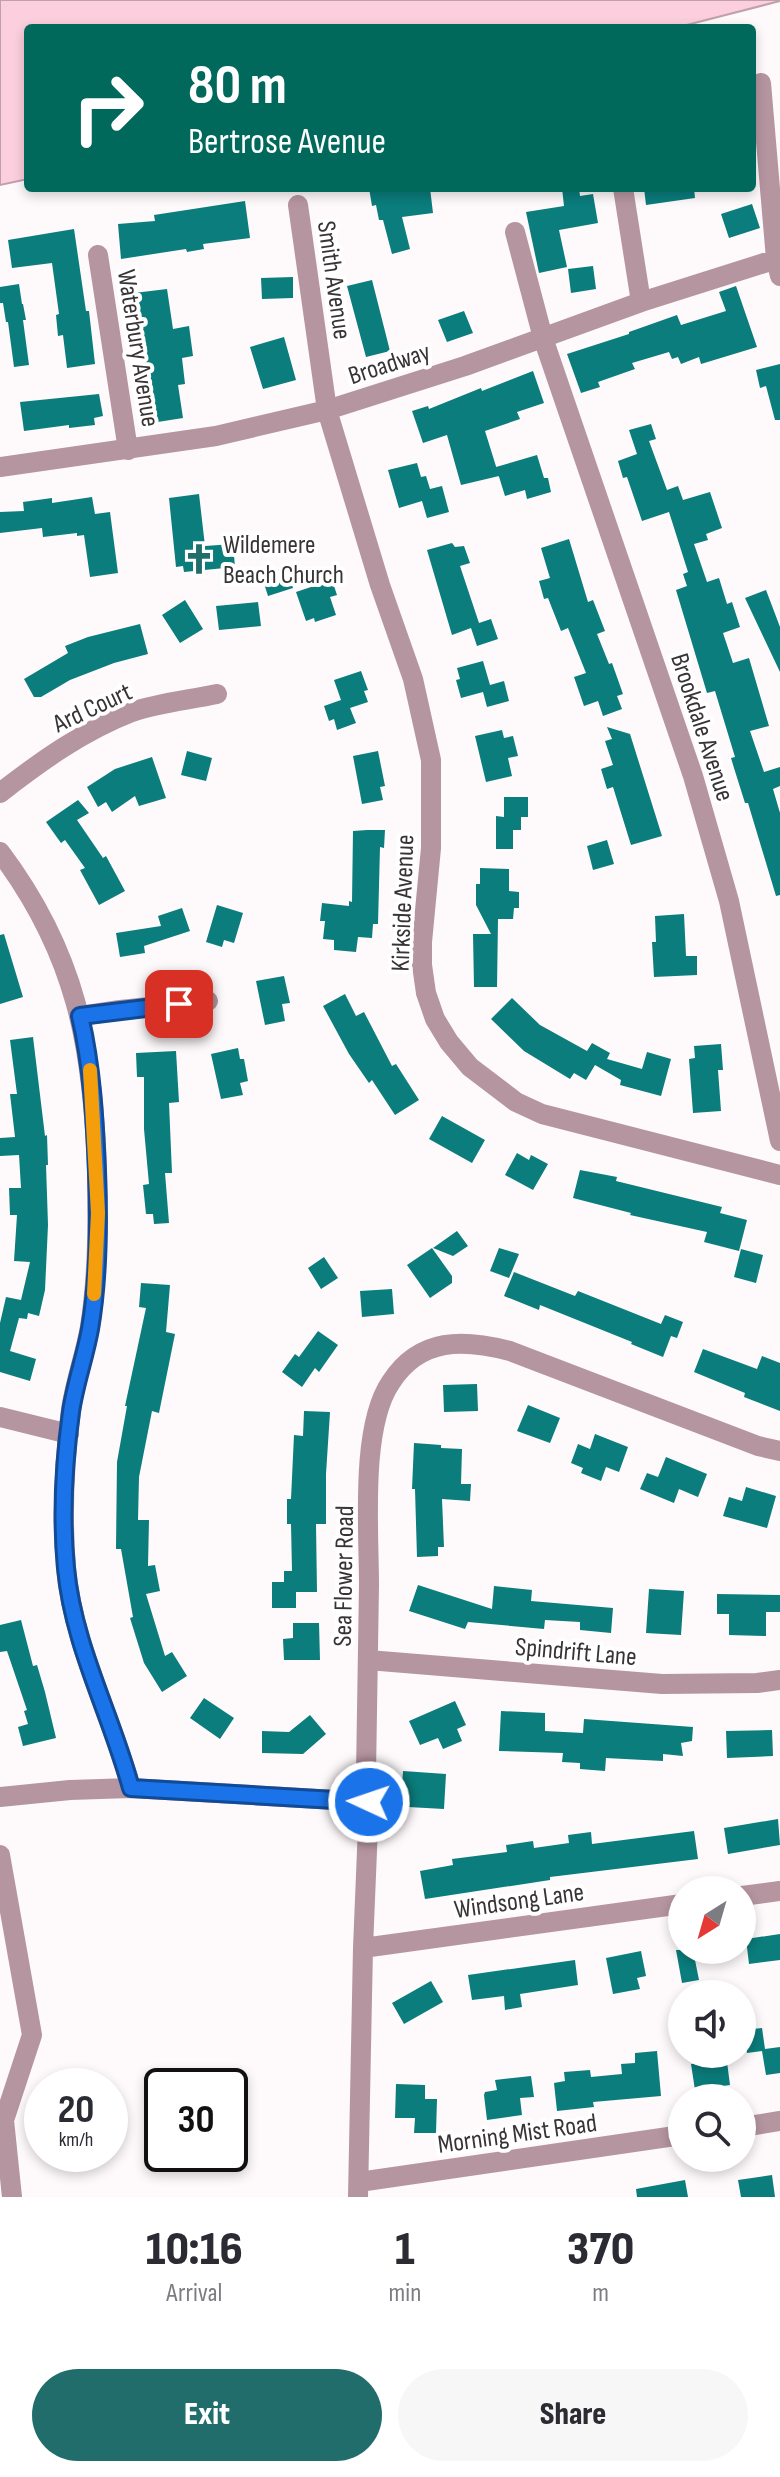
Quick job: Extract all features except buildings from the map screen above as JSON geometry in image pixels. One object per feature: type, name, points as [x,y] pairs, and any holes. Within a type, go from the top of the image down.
[{"type":"street","points":[[761,83],[779,264]]},
{"type":"street","points":[[624,192],[641,302]]},
{"type":"street","name":"Smith Avenue","points":[[298,205],[327,410]]},
{"type":"street","name":"Brookdale Avenue","points":[[515,232],[543,338],[693,776],[729,901],[780,1141]]},
{"type":"street","name":"Waterbury Avenue","points":[[98,255],[128,450]]},
{"type":"street","name":"Broadway","points":[[0,467],[216,436],[327,410],[465,366],[641,302],[779,264]]},
{"type":"street","name":"Kirkside Avenue","points":[[327,410],[380,585],[413,679],[431,760],[431,848],[422,965],[426,993],[435,1019],[470,1067],[516,1102],[542,1114],[780,1175]]},
{"type":"street","name":"Ard Court","points":[[0,793],[48,756],[90,731],[134,711],[217,694]]},
{"type":"street","points":[[0,852],[25,886],[42,917],[68,976],[87,1049],[96,1152],[98,1244],[90,1329],[71,1409],[65,1468],[66,1569],[83,1651],[123,1756],[131,1788]]},
{"type":"street","points":[[80,1016],[208,1001]]},
{"type":"street","name":"Sea Flower Road","points":[[358,2189],[369,1802],[366,1774],[369,1483],[374,1421],[390,1382],[419,1354],[438,1346],[478,1343],[500,1348],[758,1446],[780,1451]]},
{"type":"street","points":[[0,1417],[69,1434]]},
{"type":"street","name":"Spindrift Lane","points":[[368,1660],[662,1684],[780,1680]]},
{"type":"street","points":[[0,1797],[131,1788],[369,1802]]},
{"type":"street","points":[[0,1855],[32,2035],[4,2120],[3,2135],[12,2197]]},
{"type":"street","points":[[756,1894],[780,1891]]},
{"type":"street","name":"Windsong Lane","points":[[363,1948],[668,1906]]},
{"type":"street","points":[[756,2125],[780,2121]]},
{"type":"street","name":"Morning Mist Road","points":[[358,2189],[668,2137]]},
{"type":"shaded area","points":[[0,0],[780,0],[691,24],[24,24],[24,180],[0,185]]},
{"type":"slow traffic","points":[[90,1070],[98,1213],[94,1294]]},
{"type":"place","name":"Wildemere Beach Church","points":[[199,559]]},
{"type":"route","points":[[179,1004],[80,1016],[91,1083],[98,1244],[90,1329],[71,1409],[65,1468],[66,1569],[73,1612],[83,1651],[123,1756],[131,1788],[369,1802]]}]
